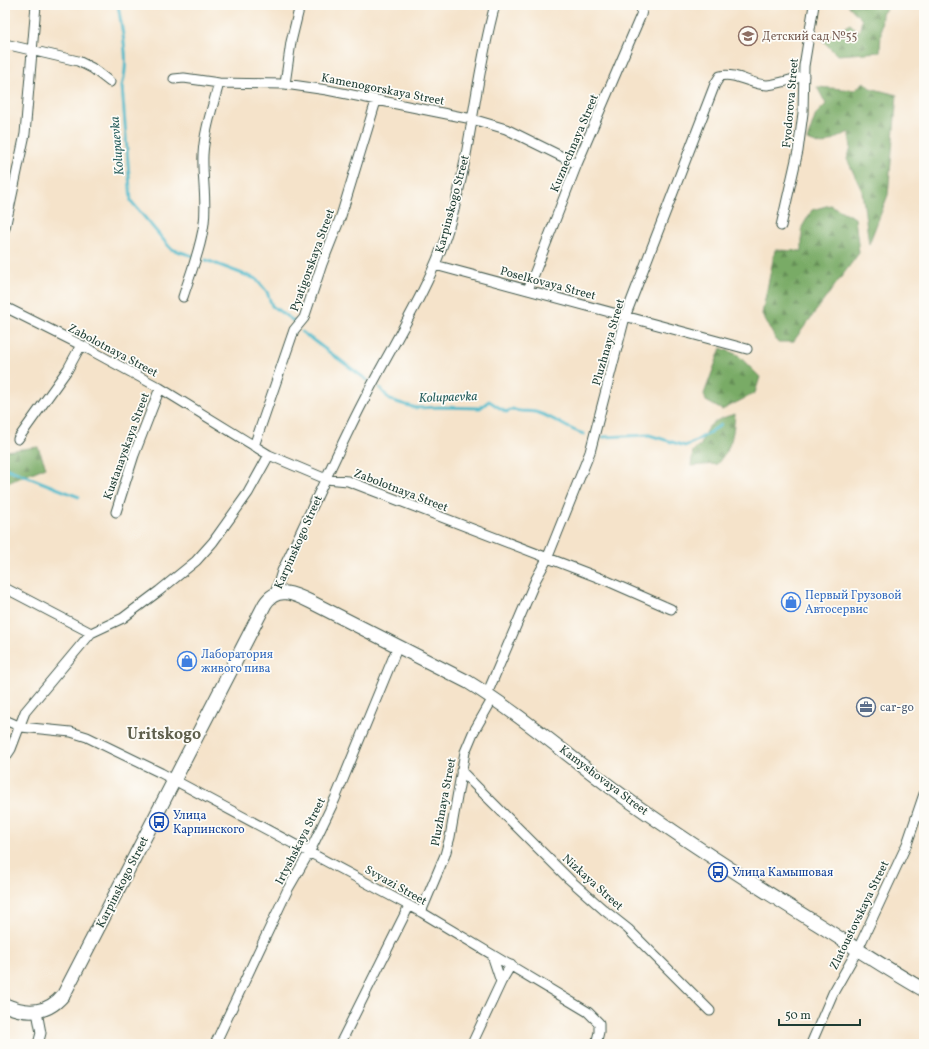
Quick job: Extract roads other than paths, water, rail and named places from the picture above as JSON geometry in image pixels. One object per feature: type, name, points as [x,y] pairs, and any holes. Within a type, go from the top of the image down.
[{"type":"main road","name":"Kamyshovaya Street","points":[[275,594],[285,592],[295,594],[398,646],[490,696],[529,723],[632,802],[675,832],[858,950],[924,990]]},
{"type":"main road","name":"Karpinskogo Street","points":[[37,1012],[46,1009],[59,1000],[68,987],[174,779],[266,604],[275,594]]},
{"type":"main road","points":[[5,1005],[25,1012],[37,1012]]},
{"type":"street","points":[[5,228],[25,134],[36,5]]},
{"type":"street","points":[[285,84],[291,42],[300,5]]},
{"type":"street","name":"Karpinskogo Street","points":[[275,594],[282,571],[364,400],[423,293],[435,265],[446,234],[461,176],[496,5]]},
{"type":"street","name":"Kuznechnaya Street","points":[[528,290],[577,164],[641,15],[643,5]]},
{"type":"street","name":"Fyodorova Street","points":[[781,226],[798,151],[803,112],[804,76],[814,5]]},
{"type":"street","points":[[5,44],[78,61],[92,68],[110,82]]},
{"type":"street","name":"Pluzhnaya Street","points":[[421,912],[445,855],[450,837],[465,752],[490,696],[536,578],[547,559],[590,452],[625,317],[715,84],[720,76],[727,74],[766,85],[782,83],[804,76]]},
{"type":"street","name":"Kamenogorskaya Street","points":[[174,79],[184,78],[219,83],[285,84],[327,90],[472,119],[506,129],[577,164]]},
{"type":"street","points":[[183,297],[198,254],[204,223],[206,200],[203,155],[206,134],[219,83]]},
{"type":"street","name":"Pyatigorskaya Street","points":[[254,446],[294,330],[304,318],[322,264],[341,216],[376,101]]},
{"type":"street","name":"Poselkovaya Street","points":[[435,265],[747,349]]},
{"type":"street","name":"Zabolotnaya Street","points":[[5,307],[82,345],[160,388],[268,454],[326,479],[348,481],[547,559],[605,580],[672,609]]},
{"type":"street","points":[[18,439],[68,369],[82,345]]},
{"type":"street","name":"Kustanayskaya Street","points":[[116,512],[134,455],[160,388]]},
{"type":"street","points":[[5,758],[12,749],[25,712],[91,633],[123,618],[160,591],[196,561],[213,542],[248,493],[268,454]]},
{"type":"street","points":[[5,588],[91,633]]},
{"type":"street","name":"Irtyshskaya Street","points":[[215,1044],[288,889],[310,851],[335,799],[398,646]]},
{"type":"street","name":"Svyazi Street","points":[[5,720],[21,727],[71,732],[87,737],[174,779],[310,851],[421,912],[588,1012],[598,1023],[599,1032],[596,1044]]},
{"type":"street","name":"Nizkaya Street","points":[[461,771],[569,879],[628,929],[710,1011]]},
{"type":"street","name":"Zlatoustovskaya Street","points":[[810,1044],[833,993],[858,950],[906,844],[924,794]]},
{"type":"street","points":[[340,1044],[409,906]]},
{"type":"street","points":[[492,955],[501,982]]},
{"type":"street","points":[[472,1044],[501,982],[511,965]]},
{"type":"street","points":[[37,1012],[40,1033],[38,1044]]},
{"type":"waterway","name":"Kolupaevka","points":[[118,5],[125,56],[122,86],[131,201],[171,249],[193,256]]},
{"type":"waterway","name":"Kolupaevka","points":[[206,260],[256,279],[267,292],[272,306],[295,322]]},
{"type":"waterway","name":"Kolupaevka","points":[[302,332],[367,380]]},
{"type":"waterway","name":"Kolupaevka","points":[[380,388],[390,400],[416,408],[480,408],[489,401],[506,412],[513,409],[519,411],[532,411],[542,414],[577,432],[584,434]]},
{"type":"waterway","name":"Kolupaevka","points":[[603,437],[649,435],[685,446],[696,441],[721,425]]},
{"type":"waterway","points":[[5,468],[79,497]]},
{"type":"place","name":"Детский сад №55","points":[[748,36]]},
{"type":"place","name":"Первый Грузовой Автосервис","points":[[791,602]]},
{"type":"place","name":"Лаборатория живого пива","points":[[187,661]]},
{"type":"place","name":"car-go","points":[[866,707]]},
{"type":"place","name":"Улица Карпинского","points":[[159,822]]},
{"type":"place","name":"Улица Камышовая","points":[[718,872]]},
{"type":"district","name":"Uritskogo","points":[[164,733]]}]
